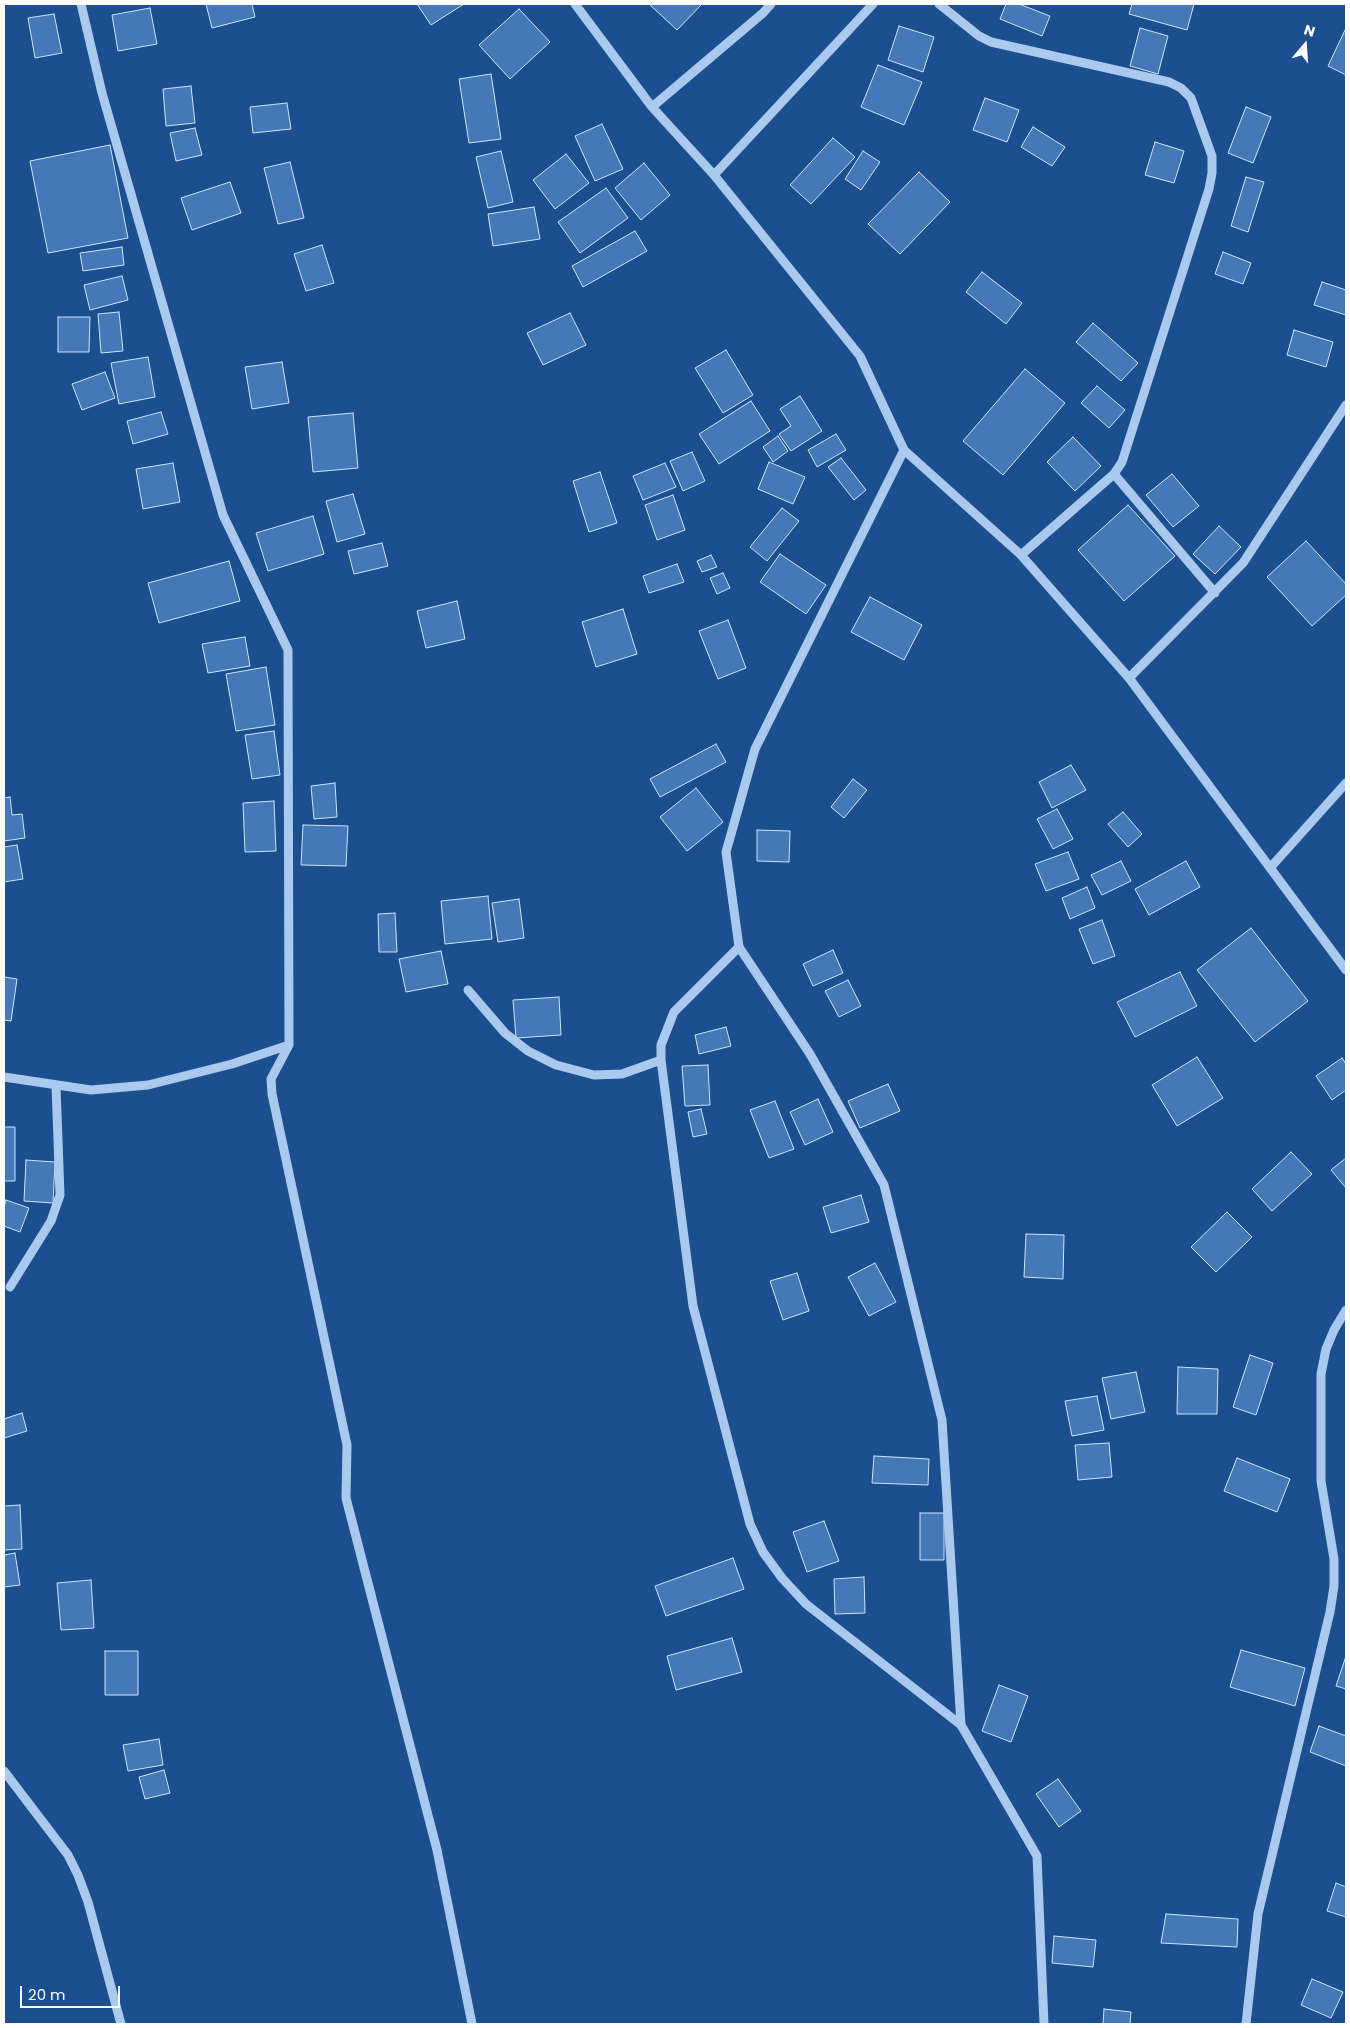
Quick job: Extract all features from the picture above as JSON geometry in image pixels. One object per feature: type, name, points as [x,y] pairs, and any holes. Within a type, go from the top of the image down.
[{"type":"street","points":[[80,4],[102,93],[223,515],[288,650],[289,1045],[271,1079],[272,1094],[347,1445],[346,1498],[437,1850],[472,2024]]},
{"type":"street","points":[[575,4],[652,108],[714,175],[860,356],[904,450],[1021,556],[1129,678],[1346,970]]},
{"type":"street","points":[[652,108],[763,13],[771,4]]},
{"type":"street","points":[[714,175],[873,4]]},
{"type":"street","points":[[939,4],[979,36],[990,42],[1169,82],[1181,88],[1191,98],[1212,156],[1209,189],[1128,449],[1122,462],[1114,474],[1021,556]]},
{"type":"street","points":[[1129,678],[1243,564],[1346,405]]},
{"type":"street","points":[[904,450],[755,749],[726,852],[739,947],[810,1054],[884,1185],[942,1420],[961,1725]]},
{"type":"street","points":[[1114,474],[1215,593]]},
{"type":"street","points":[[1270,868],[1346,784]]},
{"type":"street","points":[[739,947],[674,1012],[661,1045],[661,1060],[693,1306],[750,1524],[763,1552],[782,1578],[806,1604],[961,1725],[1037,1856],[1044,2024]]},
{"type":"street","points":[[468,990],[505,1033],[528,1051],[556,1065],[594,1075],[603,1075],[622,1074],[661,1060]]},
{"type":"street","points":[[4,1077],[91,1090],[148,1085],[232,1064],[289,1045]]},
{"type":"street","points":[[10,1287],[51,1221],[60,1195],[56,1086]]},
{"type":"street","points":[[1246,2024],[1258,1914],[1330,1612],[1334,1586],[1334,1559],[1322,1481],[1321,1374],[1326,1349],[1334,1330],[1346,1310]]},
{"type":"street","points":[[4,1771],[68,1855],[78,1875],[88,1902],[121,2024]]},
{"type":"building","points":[[206,4],[252,4],[255,17],[212,28]]},
{"type":"building","points":[[417,4],[464,4],[431,25]]},
{"type":"building","points":[[649,4],[702,4],[677,30]]},
{"type":"building","points":[[1006,4],[1019,4],[1050,16],[1042,36],[1000,19]]},
{"type":"building","points":[[1132,4],[1194,4],[1187,30],[1129,14]]},
{"type":"building","points":[[150,8],[157,44],[118,51],[112,15]]},
{"type":"building","points":[[519,9],[550,42],[510,79],[479,45]]},
{"type":"building","points":[[54,14],[62,53],[35,58],[28,18]]},
{"type":"building","points":[[899,26],[934,37],[923,72],[888,60]]},
{"type":"building","points":[[1140,28],[1168,36],[1158,74],[1130,66]]},
{"type":"building","points":[[1346,28],[1346,75],[1328,66]]},
{"type":"building","points":[[878,65],[922,82],[904,125],[861,107]]},
{"type":"building","points":[[491,74],[501,139],[469,143],[459,79]]},
{"type":"building","points":[[191,86],[195,123],[166,126],[163,89]]},
{"type":"building","points":[[985,98],[1019,110],[1007,142],[973,130]]},
{"type":"building","points":[[287,103],[291,129],[253,133],[250,107]]},
{"type":"building","points":[[1246,107],[1271,117],[1253,163],[1228,153]]},
{"type":"building","points":[[602,124],[623,169],[595,181],[575,136]]},
{"type":"building","points":[[1033,127],[1065,147],[1052,166],[1021,147]]},
{"type":"building","points":[[195,128],[202,155],[176,161],[170,133]]},
{"type":"building","points":[[833,138],[855,157],[811,204],[790,185]]},
{"type":"building","points":[[1155,142],[1184,151],[1174,183],[1145,175]]},
{"type":"building","points":[[110,145],[128,238],[48,253],[30,161]]},
{"type":"building","points":[[501,151],[513,202],[488,208],[476,157]]},
{"type":"building","points":[[863,151],[880,162],[861,190],[845,179]]},
{"type":"building","points":[[566,154],[589,183],[555,209],[533,180]]},
{"type":"building","points":[[290,162],[304,218],[278,224],[264,168]]},
{"type":"building","points":[[644,163],[670,195],[641,220],[615,188]]},
{"type":"building","points":[[919,172],[950,202],[900,254],[868,224]]},
{"type":"building","points":[[1246,177],[1264,182],[1248,232],[1231,226]]},
{"type":"building","points":[[230,182],[241,213],[192,230],[181,198]]},
{"type":"building","points":[[606,188],[628,218],[580,253],[558,222]]},
{"type":"building","points":[[534,207],[540,239],[493,246],[488,214]]},
{"type":"building","points":[[635,231],[647,251],[583,287],[572,266]]},
{"type":"building","points":[[322,245],[334,283],[306,291],[294,254]]},
{"type":"building","points":[[122,247],[124,265],[83,271],[80,253]]},
{"type":"building","points":[[1223,252],[1251,263],[1243,284],[1215,274]]},
{"type":"building","points":[[982,272],[1022,303],[1006,324],[966,292]]},
{"type":"building","points":[[122,276],[128,300],[90,310],[84,285]]},
{"type":"building","points":[[1322,282],[1346,290],[1346,315],[1314,305]]},
{"type":"building","points":[[119,312],[123,351],[101,353],[98,314]]},
{"type":"building","points":[[570,313],[586,345],[543,365],[527,333]]},
{"type":"building","points":[[58,317],[90,317],[89,352],[58,352]]},
{"type":"building","points":[[1093,323],[1138,363],[1121,381],[1076,342]]},
{"type":"building","points":[[1294,330],[1333,342],[1326,367],[1287,355]]},
{"type":"building","points":[[726,350],[753,395],[723,413],[695,368]]},
{"type":"building","points":[[148,357],[155,397],[119,404],[111,363]]},
{"type":"building","points":[[282,362],[289,403],[252,409],[245,367]]},
{"type":"building","points":[[1025,369],[1065,403],[1003,475],[963,441]]},
{"type":"building","points":[[105,372],[115,398],[82,410],[72,384]]},
{"type":"building","points":[[1097,386],[1125,410],[1109,428],[1081,403]]},
{"type":"building","points":[[800,396],[822,431],[791,451],[779,434],[791,426],[780,409]]},
{"type":"building","points":[[751,401],[770,431],[719,464],[699,434]]},
{"type":"building","points":[[161,412],[168,434],[133,444],[127,421]]},
{"type":"building","points":[[353,413],[358,468],[313,472],[308,417]]},
{"type":"building","points":[[836,434],[846,450],[817,467],[808,450]]},
{"type":"building","points":[[778,436],[788,451],[773,462],[763,447]]},
{"type":"building","points":[[1073,437],[1101,466],[1075,491],[1047,462]]},
{"type":"building","points":[[692,452],[705,481],[683,491],[670,461]]},
{"type":"building","points":[[841,458],[866,490],[854,500],[828,467]]},
{"type":"building","points":[[769,462],[805,477],[793,504],[758,489]]},
{"type":"building","points":[[173,463],[180,502],[143,509],[136,469]]},
{"type":"building","points":[[665,463],[676,487],[643,500],[633,476]]},
{"type":"building","points":[[600,472],[617,523],[589,532],[573,481]]},
{"type":"building","points":[[1172,474],[1199,506],[1173,527],[1146,495]]},
{"type":"building","points":[[353,494],[365,534],[337,542],[326,501]]},
{"type":"building","points":[[673,495],[685,530],[657,540],[645,505]]},
{"type":"building","points":[[1128,505],[1175,556],[1124,601],[1078,550]]},
{"type":"building","points":[[782,508],[799,521],[767,561],[750,547]]},
{"type":"building","points":[[313,516],[324,554],[268,571],[256,533]]},
{"type":"building","points":[[1219,526],[1241,547],[1215,574],[1193,554]]},
{"type":"building","points":[[1306,541],[1346,584],[1346,595],[1312,626],[1267,577]]},
{"type":"building","points":[[382,543],[388,566],[354,574],[348,551]]},
{"type":"building","points":[[780,554],[826,585],[806,614],[760,582]]},
{"type":"building","points":[[711,555],[717,567],[702,572],[697,561]]},
{"type":"building","points":[[229,561],[240,601],[159,623],[148,583]]},
{"type":"building","points":[[677,564],[684,582],[649,593],[643,576]]},
{"type":"building","points":[[723,573],[730,588],[717,594],[710,578]]},
{"type":"building","points":[[870,597],[922,625],[904,660],[851,632]]},
{"type":"building","points":[[457,601],[465,639],[426,648],[417,611]]},
{"type":"building","points":[[623,609],[637,654],[596,667],[582,622]]},
{"type":"building","points":[[728,620],[746,668],[718,679],[699,631]]},
{"type":"building","points":[[245,637],[250,666],[208,673],[202,644]]},
{"type":"building","points":[[266,667],[275,725],[236,731],[226,674]]},
{"type":"building","points":[[274,731],[280,775],[252,779],[245,735]]},
{"type":"building","points":[[716,744],[726,762],[660,797],[650,779]]},
{"type":"building","points":[[1071,765],[1086,790],[1052,808],[1039,782]]},
{"type":"building","points":[[853,779],[867,790],[844,818],[831,807]]},
{"type":"building","points":[[335,783],[337,817],[314,819],[311,786]]},
{"type":"building","points":[[696,788],[723,822],[687,851],[660,817]]},
{"type":"building","points":[[10,797],[12,815],[22,814],[25,838],[4,841],[4,798]]},
{"type":"building","points":[[274,801],[276,851],[245,852],[243,803]]},
{"type":"building","points":[[1057,809],[1073,839],[1053,849],[1037,819]]},
{"type":"building","points":[[1123,812],[1142,834],[1128,847],[1108,824]]},
{"type":"building","points":[[303,825],[348,826],[346,866],[301,865]]},
{"type":"building","points":[[757,830],[790,831],[789,862],[757,861]]},
{"type":"building","points":[[17,845],[23,879],[4,882],[4,847]]},
{"type":"building","points":[[1068,852],[1079,879],[1046,891],[1035,864]]},
{"type":"building","points":[[1121,861],[1131,881],[1102,895],[1091,875]]},
{"type":"building","points":[[1186,861],[1200,887],[1149,915],[1135,889]]},
{"type":"building","points":[[1087,887],[1095,908],[1070,919],[1062,898]]},
{"type":"building","points":[[488,896],[492,939],[445,944],[441,901]]},
{"type":"building","points":[[519,899],[524,938],[498,942],[492,903]]},
{"type":"building","points":[[395,913],[397,952],[379,952],[378,914]]},
{"type":"building","points":[[1102,920],[1115,956],[1093,964],[1079,929]]},
{"type":"building","points":[[1251,928],[1308,1001],[1255,1042],[1197,970]]},
{"type":"building","points":[[833,950],[843,973],[813,986],[803,964]]},
{"type":"building","points":[[441,951],[448,984],[406,992],[399,959]]},
{"type":"building","points":[[1180,972],[1197,1006],[1135,1037],[1117,1002]]},
{"type":"building","points":[[4,977],[17,979],[11,1021],[4,1020]]},
{"type":"building","points":[[848,980],[861,1006],[839,1017],[825,991]]},
{"type":"building","points":[[559,997],[561,1035],[516,1038],[513,1000]]},
{"type":"building","points":[[726,1027],[731,1046],[699,1054],[695,1035]]},
{"type":"building","points":[[1197,1057],[1223,1098],[1177,1126],[1152,1085]]},
{"type":"building","points":[[1342,1058],[1346,1064],[1346,1090],[1332,1100],[1316,1076]]},
{"type":"building","points":[[708,1065],[710,1105],[685,1106],[682,1066]]},
{"type":"building","points":[[888,1084],[900,1111],[860,1128],[848,1101]]},
{"type":"building","points":[[818,1099],[833,1132],[805,1145],[790,1112]]},
{"type":"building","points":[[775,1101],[794,1149],[769,1158],[750,1110]]},
{"type":"building","points":[[701,1109],[707,1134],[693,1137],[688,1112]]},
{"type":"building","points":[[4,1127],[15,1127],[15,1181],[4,1181]]},
{"type":"building","points":[[1291,1152],[1312,1174],[1272,1211],[1252,1189]]},
{"type":"building","points":[[1346,1158],[1346,1188],[1331,1170]]},
{"type":"building","points":[[26,1160],[55,1162],[53,1203],[24,1201]]},
{"type":"building","points":[[861,1195],[869,1222],[831,1233],[823,1207]]},
{"type":"building","points":[[6,1200],[29,1208],[20,1232],[4,1226]]},
{"type":"building","points":[[1227,1212],[1252,1237],[1216,1272],[1191,1247]]},
{"type":"building","points":[[1026,1234],[1064,1235],[1063,1279],[1024,1277]]},
{"type":"building","points":[[875,1263],[896,1302],[869,1316],[848,1277]]},
{"type":"building","points":[[797,1273],[809,1311],[783,1320],[770,1281]]},
{"type":"building","points":[[1250,1355],[1273,1363],[1256,1415],[1233,1407]]},
{"type":"building","points":[[1178,1367],[1218,1369],[1217,1414],[1177,1414]]},
{"type":"building","points":[[1136,1372],[1145,1412],[1111,1419],[1102,1378]]},
{"type":"building","points":[[1097,1396],[1104,1430],[1072,1436],[1065,1401]]},
{"type":"building","points":[[22,1413],[27,1431],[4,1438],[4,1419]]},
{"type":"building","points":[[1109,1443],[1112,1477],[1078,1480],[1075,1445]]},
{"type":"building","points":[[874,1456],[929,1459],[928,1485],[872,1483]]},
{"type":"building","points":[[1237,1458],[1290,1479],[1277,1512],[1224,1491]]},
{"type":"building","points":[[20,1505],[22,1549],[4,1550],[4,1506]]},
{"type":"building","points":[[920,1513],[944,1513],[944,1560],[920,1560]]},
{"type":"building","points":[[824,1521],[839,1561],[807,1572],[793,1532]]},
{"type":"building","points":[[15,1553],[20,1585],[4,1587],[4,1555]]},
{"type":"building","points":[[733,1558],[744,1589],[666,1616],[655,1586]]},
{"type":"building","points":[[864,1577],[865,1613],[835,1614],[834,1579]]},
{"type":"building","points":[[91,1580],[94,1628],[61,1630],[57,1583]]},
{"type":"building","points":[[732,1638],[742,1672],[676,1690],[667,1656]]},
{"type":"building","points":[[1241,1650],[1305,1668],[1295,1706],[1230,1687]]},
{"type":"building","points":[[105,1651],[138,1651],[138,1695],[105,1695]]},
{"type":"building","points":[[1346,1656],[1346,1689],[1336,1686]]},
{"type":"building","points":[[999,1685],[1028,1696],[1011,1742],[982,1731]]},
{"type":"building","points":[[1319,1726],[1346,1736],[1346,1766],[1310,1752]]},
{"type":"building","points":[[159,1739],[163,1765],[128,1771],[123,1745]]},
{"type":"building","points":[[164,1770],[170,1793],[145,1799],[139,1777]]},
{"type":"building","points":[[1058,1779],[1081,1811],[1059,1827],[1036,1794]]},
{"type":"building","points":[[1336,1883],[1346,1887],[1346,1917],[1327,1911]]},
{"type":"building","points":[[1166,1914],[1238,1919],[1237,1947],[1161,1943]]},
{"type":"building","points":[[1054,1936],[1096,1940],[1093,1967],[1052,1963]]},
{"type":"building","points":[[1312,1979],[1343,1992],[1331,2018],[1301,2005]]},
{"type":"building","points":[[1104,2009],[1131,2012],[1130,2024],[1103,2024]]}]
